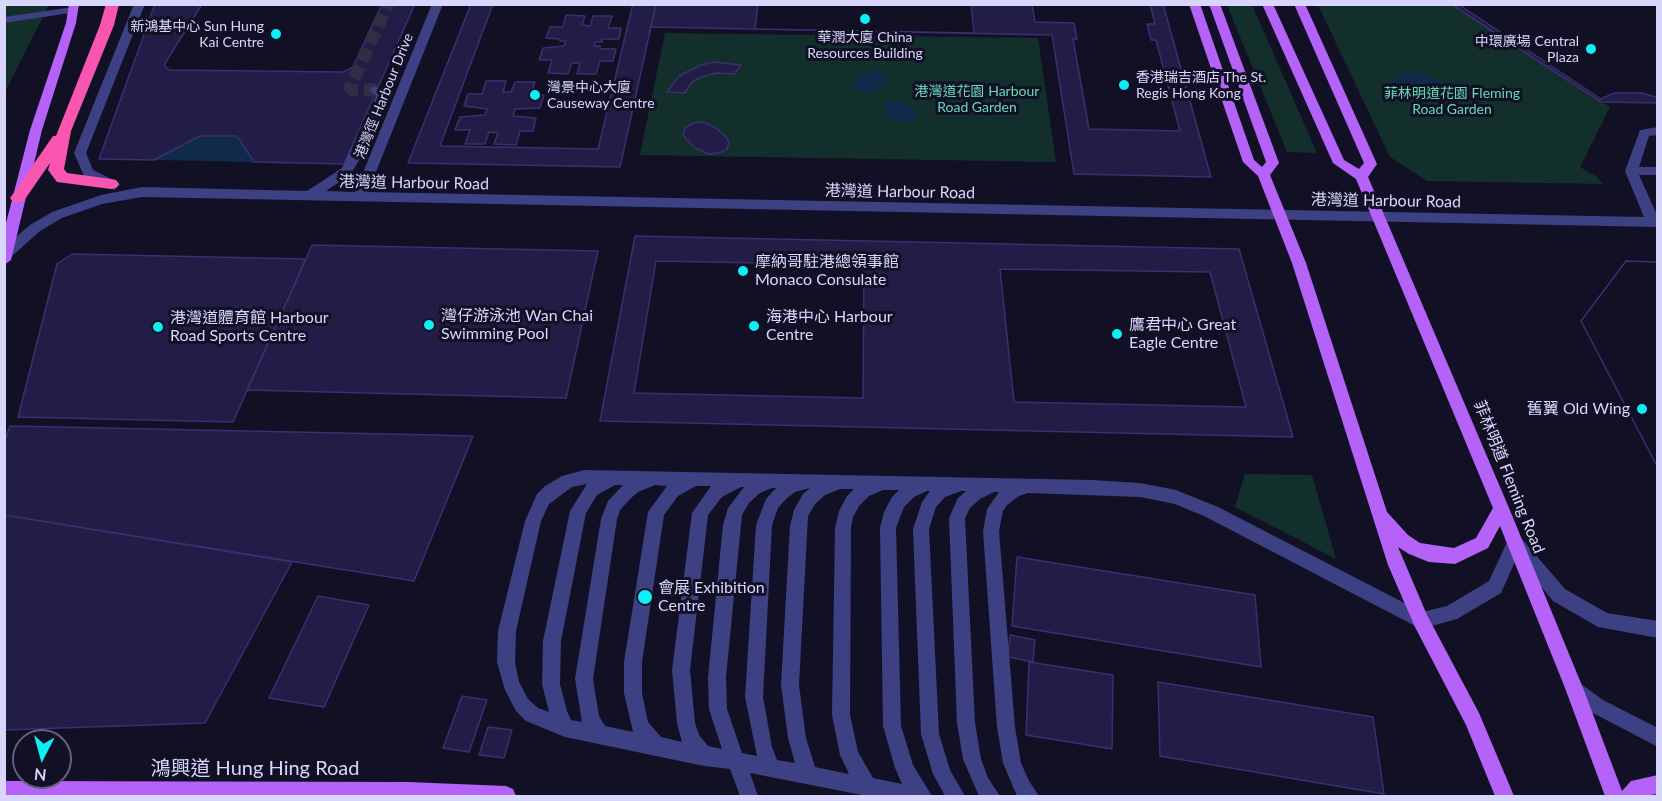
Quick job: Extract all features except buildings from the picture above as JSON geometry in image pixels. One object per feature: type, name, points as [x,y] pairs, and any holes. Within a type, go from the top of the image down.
[{"type":"highway","points":[[18,198],[64,131],[113,4]]},
{"type":"highway","points":[[64,131],[57,170],[62,178],[111,184]]},
{"type":"main road","points":[[1194,4],[1249,162],[1263,174],[1302,274],[1396,565],[1421,621],[1473,719],[1504,796]]},
{"type":"main road","points":[[1214,4],[1273,163],[1263,174]]},
{"type":"main road","points":[[1268,4],[1339,163],[1361,176],[1371,164],[1299,4]]},
{"type":"main road","points":[[5,257],[36,130],[73,7]]},
{"type":"main road","name":"菲林明道 Fleming Road","points":[[1361,176],[1501,508],[1574,688],[1614,796]]},
{"type":"main road","points":[[1377,511],[1394,532],[1415,549],[1444,556],[1465,553],[1482,543],[1501,508]]},
{"type":"main road","points":[[1629,796],[1638,788],[1658,784]]},
{"type":"main road","name":"鴻興道 Hung Hing Road","points":[[4,791],[397,792],[506,796]]},
{"type":"street","name":"港灣道 Harbour Road","points":[[140,4],[80,153],[88,173],[111,184],[142,192],[1655,222]]},
{"type":"street","name":"港灣徑 Harbour Drive","points":[[359,198],[438,4]]},
{"type":"street","points":[[4,20],[73,7]]},
{"type":"street","points":[[307,197],[347,171],[382,95],[376,90],[403,91]]},
{"type":"street","points":[[1655,222],[1631,171],[1644,133],[1658,131]]},
{"type":"street","points":[[1631,171],[1658,171]]},
{"type":"street","name":"港灣道 Harbour Road","points":[[5,257],[35,228],[57,215],[101,200],[142,192]]},
{"type":"street","points":[[565,728],[553,699],[550,669],[552,641],[576,522],[582,502],[591,490],[602,482],[617,477]]},
{"type":"street","points":[[914,796],[600,736],[565,728],[532,715],[522,705],[511,684],[506,662],[507,631],[533,521],[543,499],[561,484],[576,478],[617,477],[1140,490],[1193,503],[1421,621],[1451,613],[1495,587],[1515,543],[1559,595],[1604,621],[1658,630]]},
{"type":"street","points":[[600,736],[590,719],[584,679],[609,519],[614,506],[625,493],[640,483],[658,478]]},
{"type":"street","points":[[657,747],[640,726],[633,693],[633,662],[653,523],[662,502],[672,491],[693,480],[710,479]]},
{"type":"street","points":[[704,757],[691,740],[686,723],[681,682],[698,524],[705,503],[716,492],[736,482],[753,480]]},
{"type":"street","points":[[749,796],[734,762],[718,709],[717,677],[731,525],[739,503],[754,488],[766,483],[786,481]]},
{"type":"street","points":[[771,769],[763,747],[754,698],[764,525],[772,504],[781,493],[795,484],[818,482]]},
{"type":"street","points":[[808,776],[797,738],[790,685],[798,526],[805,505],[819,490],[834,484],[851,482]]},
{"type":"street","points":[[867,787],[849,755],[841,716],[843,528],[849,506],[863,491],[877,484],[894,483]]},
{"type":"street","points":[[923,796],[912,784],[904,768],[892,726],[888,528],[894,507],[908,492],[922,485],[939,484]]},
{"type":"street","points":[[955,796],[942,774],[930,734],[921,529],[923,518],[935,496],[946,488],[971,485]]},
{"type":"street","points":[[990,796],[981,784],[972,759],[966,723],[957,518],[969,497],[988,487],[1005,486]]},
{"type":"street","points":[[1029,796],[1022,788],[1012,763],[1006,727],[991,531],[995,509],[1001,500],[1014,490],[1039,486]]},
{"type":"street","points":[[1574,688],[1597,706],[1658,738]]},
{"type":"green space","points":[[5,5],[49,5],[5,92]]},
{"type":"green space","points":[[1227,5],[1252,5],[1317,153],[1287,152]]},
{"type":"green space","name":"菲林明道花園 Fleming Road Garden","points":[[1318,5],[1451,5],[1610,107],[1580,167],[1596,176],[1603,184],[1427,181],[1390,157]]},
{"type":"green space","name":"港灣道花園 Harbour Road Garden","points":[[665,33],[1038,38],[1056,162],[640,155]]},
{"type":"green space","points":[[1245,474],[1312,475],[1336,559],[1235,507]]},
{"type":"water","points":[[877,70],[885,73],[887,77],[882,87],[867,93],[853,88],[857,77]]},
{"type":"water","points":[[1402,72],[1416,72],[1432,76],[1442,85],[1443,95],[1440,99],[1426,102],[1403,94],[1394,80]]},
{"type":"water","points":[[898,101],[914,109],[916,116],[913,121],[903,123],[890,119],[884,109],[886,102]]},
{"type":"water","points":[[200,136],[237,136],[254,162],[154,160]]},
{"type":"tunnel","points":[[377,90],[353,90],[350,87],[388,4]]},
{"type":"place","name":"華潤大廈 China Resources Building","points":[[865,19]]},
{"type":"place","name":"新鴻基中心 Sun Hung Kai Centre","points":[[276,34]]},
{"type":"place","name":"中環廣場 Central Plaza","points":[[1591,49]]},
{"type":"place","name":"香港瑞吉酒店 The St. Regis Hong Kong","points":[[1124,85]]},
{"type":"place","name":"灣景中心大廈 Causeway Centre","points":[[535,95]]},
{"type":"place","name":"摩納哥駐港總領事館 Monaco Consulate","points":[[743,271]]},
{"type":"place","name":"灣仔游泳池 Wan Chai Swimming Pool","points":[[429,325]]},
{"type":"place","name":"海港中心 Harbour Centre","points":[[754,326]]},
{"type":"place","name":"港灣道體育館 Harbour Road Sports Centre","points":[[158,327]]},
{"type":"place","name":"鷹君中心 Great Eagle Centre","points":[[1117,334]]},
{"type":"place","name":"舊翼 Old Wing","points":[[1642,409]]},
{"type":"place","name":"會展 Exhibition Centre","points":[[645,597]]}]
